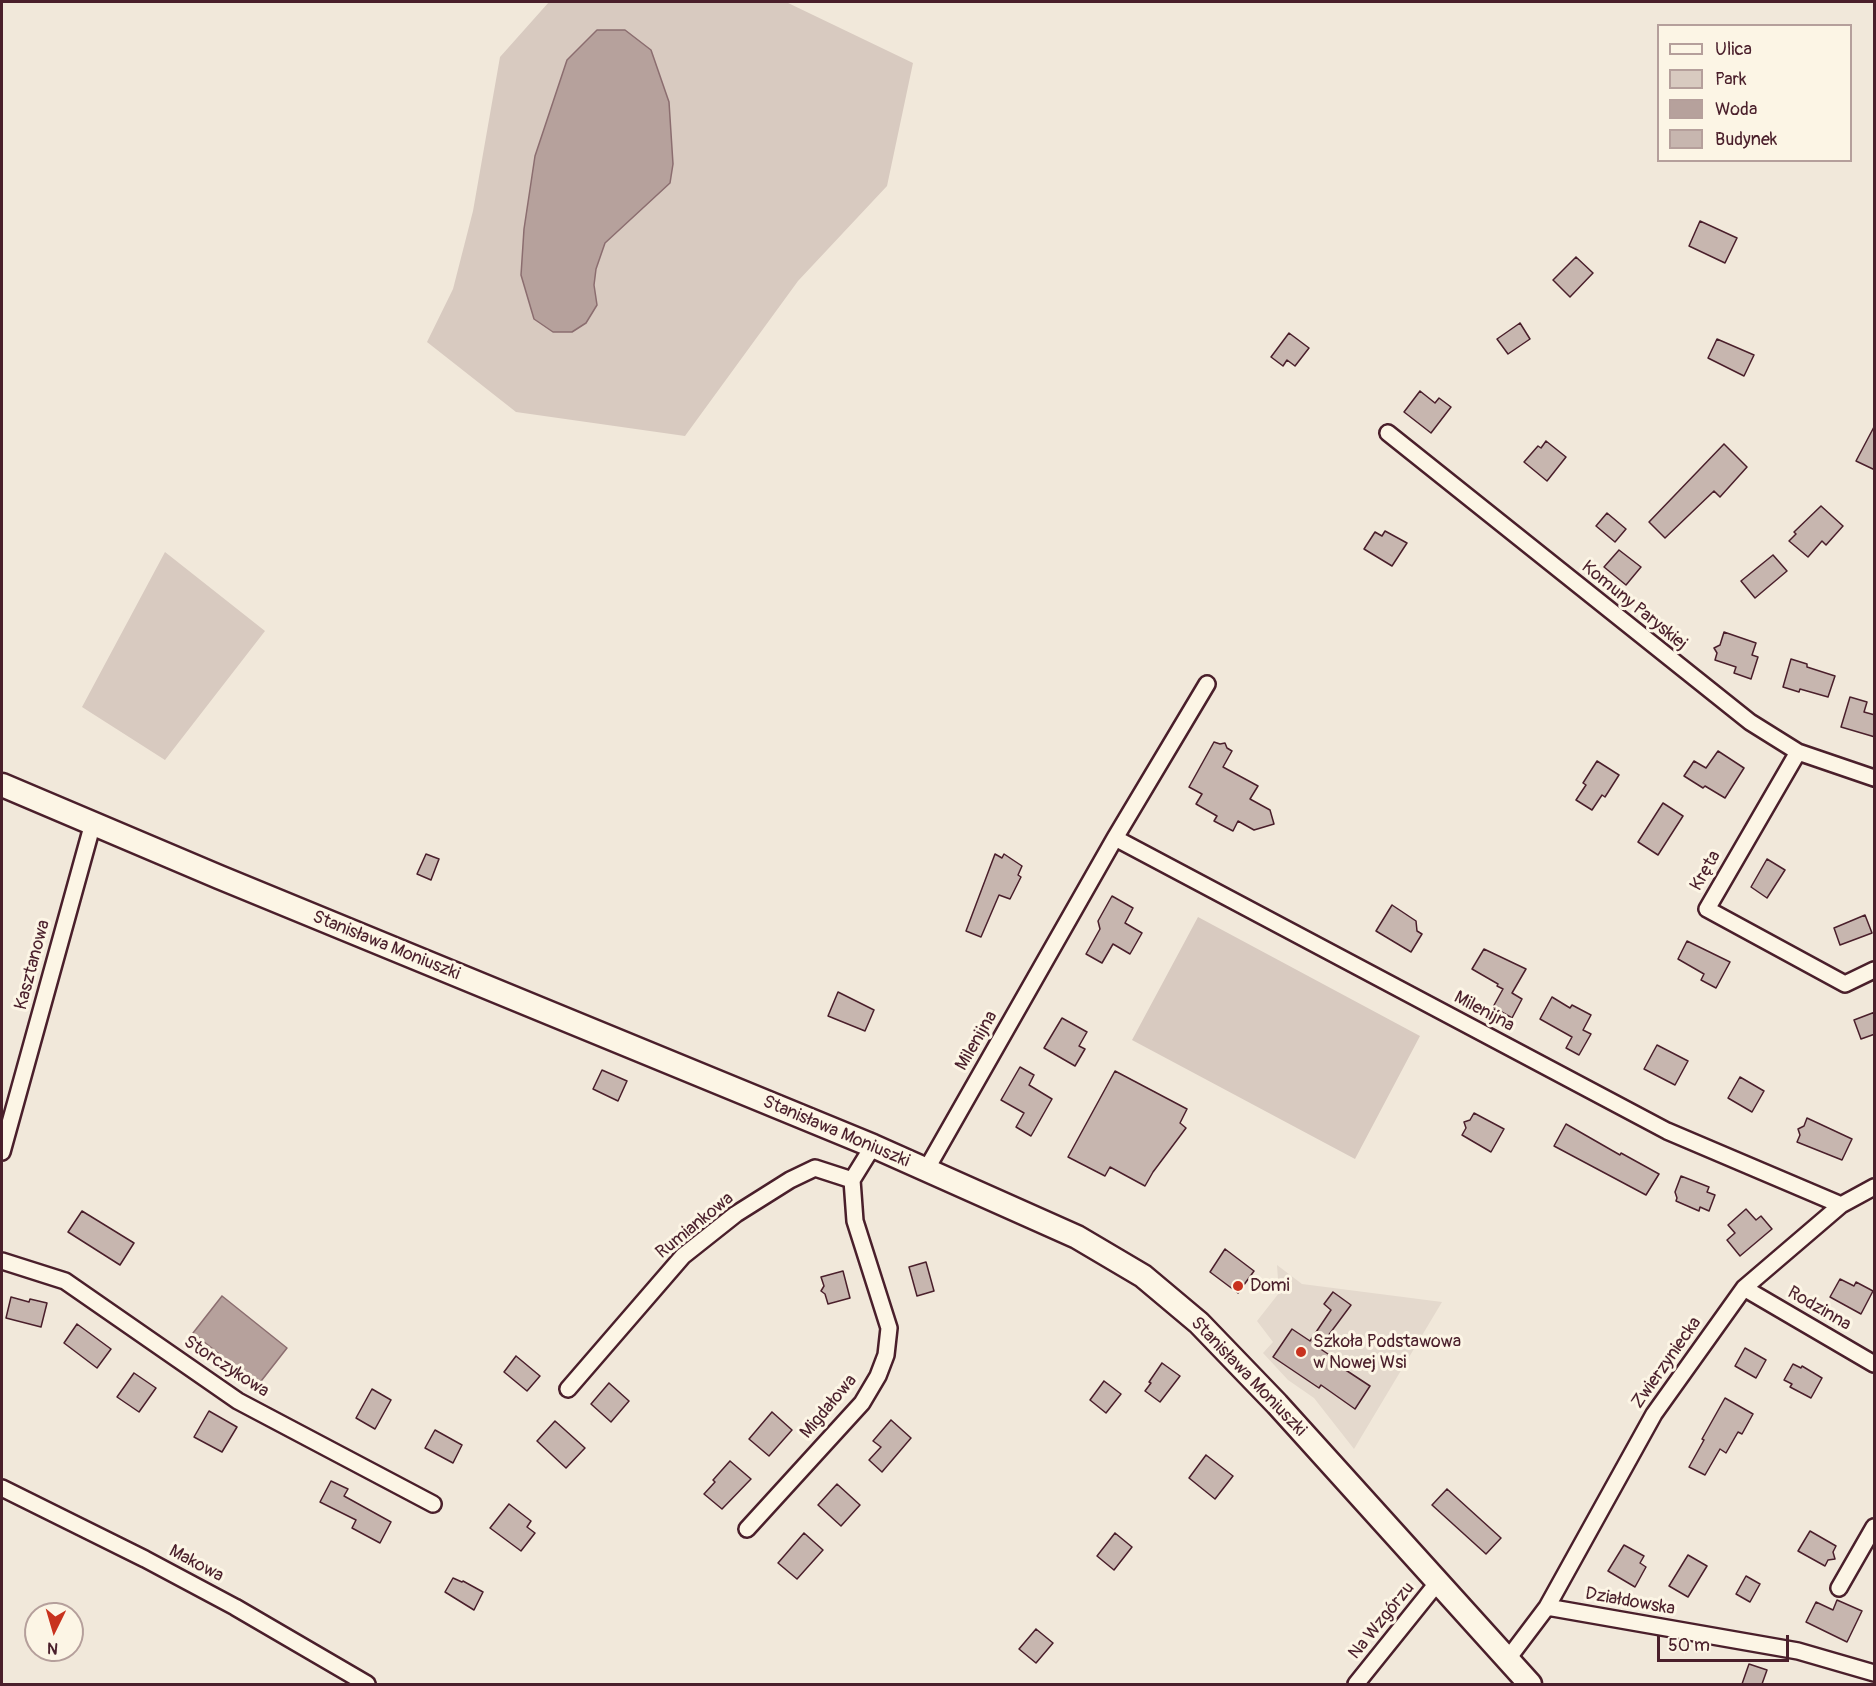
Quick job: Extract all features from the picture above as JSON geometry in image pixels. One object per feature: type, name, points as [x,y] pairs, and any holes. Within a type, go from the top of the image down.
[{"type":"main road","name":"Stanisława Moniuszki","points":[[2,786],[873,1146],[1077,1237],[1143,1276],[1199,1323],[1253,1379],[1530,1684]]},
{"type":"street","name":"Komuny Paryskiej","points":[[1388,433],[1749,722],[1798,752],[1875,778]]},
{"type":"street","name":"Milenijna","points":[[926,1170],[1207,684]]},
{"type":"street","name":"Kręta","points":[[1798,752],[1707,909],[1845,984],[1875,970]]},
{"type":"street","name":"Kasztanowa","points":[[2,1152],[93,823]]},
{"type":"street","name":"Milenijna","points":[[1116,838],[1667,1131],[1840,1204]]},
{"type":"street","points":[[852,1180],[873,1146]]},
{"type":"street","name":"Rumiankowa","points":[[568,1389],[682,1256],[736,1214],[790,1180],[814,1168],[852,1180]]},
{"type":"street","name":"Migdałowa","points":[[747,1529],[862,1403],[878,1376],[886,1355],[889,1328],[855,1221],[852,1180]]},
{"type":"street","name":"Zwierzyniecka","points":[[1547,1607],[1654,1414],[1744,1288],[1840,1204],[1875,1187]]},
{"type":"street","name":"Storczykowa","points":[[2,1261],[65,1281],[238,1401],[433,1504]]},
{"type":"street","name":"Rodzinna","points":[[1744,1288],[1875,1364]]},
{"type":"street","name":"Makowa","points":[[2,1488],[145,1559],[235,1607],[368,1684]]},
{"type":"street","points":[[1839,1588],[1875,1527]]},
{"type":"street","name":"Na Wzgórzu","points":[[1356,1684],[1438,1582]]},
{"type":"street","points":[[1507,1660],[1547,1607]]},
{"type":"street","name":"Działdowska","points":[[1547,1607],[1798,1651],[1875,1673]]},
{"type":"shaded area","points":[[1277,1265],[1302,1284],[1442,1302],[1354,1449],[1314,1398],[1288,1380],[1263,1353],[1273,1342],[1257,1321],[1279,1293]]},
{"type":"green space","points":[[549,2],[786,2],[913,63],[887,186],[798,281],[685,436],[516,412],[427,342],[453,289],[473,211],[500,57]],"holes":[[[651,50],[669,102],[673,164],[670,182],[605,243],[596,269],[594,285],[597,305],[572,332]]]},
{"type":"green space","points":[[165,552],[265,631],[165,760],[82,707]]},
{"type":"green space","points":[[1198,917],[1420,1036],[1355,1159],[1132,1040]]},
{"type":"water","points":[[597,30],[625,30],[651,50],[669,102],[673,164],[670,183],[605,243],[596,269],[594,285],[597,305],[586,323],[572,332],[553,332],[534,319],[521,275],[524,229],[535,156],[567,60]]},
{"type":"water","points":[[222,1296],[287,1348],[258,1385],[193,1333]]},
{"type":"building","points":[[1700,221],[1737,238],[1725,263],[1689,246]]},
{"type":"building","points":[[1576,257],[1593,273],[1570,297],[1553,280]]},
{"type":"building","points":[[1520,323],[1530,339],[1508,354],[1497,339]]},
{"type":"building","points":[[1289,333],[1309,348],[1295,366],[1287,360],[1283,366],[1271,357]]},
{"type":"building","points":[[1717,339],[1754,355],[1744,376],[1708,358]]},
{"type":"building","points":[[1420,391],[1435,403],[1439,398],[1451,407],[1431,433],[1404,412]]},
{"type":"building","points":[[1875,425],[1875,470],[1856,461]]},
{"type":"building","points":[[1546,441],[1566,457],[1547,481],[1524,462],[1538,446],[1541,448]]},
{"type":"building","points":[[1724,444],[1747,467],[1720,497],[1714,491],[1665,538],[1649,522]]},
{"type":"building","points":[[1821,506],[1843,526],[1826,545],[1822,541],[1808,557],[1789,541],[1796,534],[1794,532]]},
{"type":"building","points":[[1607,513],[1626,529],[1615,542],[1596,526]]},
{"type":"building","points":[[1385,531],[1407,543],[1392,566],[1364,549],[1375,532],[1382,536]]},
{"type":"building","points":[[1619,550],[1641,567],[1626,585],[1604,567]]},
{"type":"building","points":[[1773,555],[1787,571],[1755,598],[1741,581]]},
{"type":"building","points":[[1724,632],[1756,643],[1752,655],[1758,657],[1751,679],[1734,673],[1736,667],[1715,660],[1717,653],[1714,648],[1720,645]]},
{"type":"building","points":[[1791,659],[1835,676],[1828,697],[1783,687]]},
{"type":"building","points":[[1850,697],[1867,702],[1864,712],[1875,715],[1875,737],[1841,727]]},
{"type":"building","points":[[1214,742],[1225,743],[1232,751],[1223,767],[1258,786],[1250,799],[1270,810],[1274,824],[1254,830],[1238,821],[1233,831],[1214,821],[1217,816],[1196,804],[1202,794],[1189,787]]},
{"type":"building","points":[[1718,751],[1744,768],[1725,798],[1684,776],[1694,761],[1706,768]]},
{"type":"building","points":[[1597,761],[1619,775],[1605,797],[1602,795],[1592,810],[1576,800],[1586,785],[1583,783]]},
{"type":"building","points":[[1663,803],[1683,816],[1658,855],[1638,842]]},
{"type":"building","points":[[426,854],[439,859],[431,880],[417,874]]},
{"type":"building","points":[[995,854],[1002,858],[1004,854],[1022,866],[1018,875],[1021,877],[1010,899],[999,895],[981,937],[966,931]]},
{"type":"building","points":[[1767,859],[1785,870],[1767,898],[1751,887]]},
{"type":"building","points":[[1112,896],[1133,908],[1125,923],[1142,933],[1130,954],[1113,944],[1102,963],[1086,954],[1100,929],[1098,921]]},
{"type":"building","points":[[1392,905],[1416,921],[1417,931],[1422,934],[1411,952],[1376,931]]},
{"type":"building","points":[[1865,915],[1872,933],[1840,945],[1834,928]]},
{"type":"building","points":[[1687,941],[1730,962],[1716,988],[1701,980],[1704,974],[1678,959]]},
{"type":"building","points":[[1484,949],[1526,969],[1512,993],[1522,999],[1512,1018],[1493,1007],[1503,989],[1472,969]]},
{"type":"building","points":[[838,992],[874,1010],[865,1031],[828,1016]]},
{"type":"building","points":[[1552,997],[1570,1008],[1572,1005],[1591,1015],[1583,1030],[1591,1034],[1579,1055],[1566,1048],[1572,1037],[1540,1019]]},
{"type":"building","points":[[1875,1012],[1875,1034],[1861,1039],[1854,1020]]},
{"type":"building","points":[[1062,1018],[1087,1032],[1079,1046],[1085,1049],[1075,1066],[1044,1048]]},
{"type":"building","points":[[1657,1045],[1688,1061],[1675,1085],[1644,1069]]},
{"type":"building","points":[[1020,1067],[1034,1075],[1029,1085],[1052,1099],[1031,1136],[1016,1127],[1024,1113],[1001,1100]]},
{"type":"building","points":[[602,1070],[627,1081],[618,1101],[593,1089]]},
{"type":"building","points":[[1115,1071],[1187,1109],[1180,1123],[1186,1128],[1145,1186],[1110,1167],[1105,1176],[1068,1157]]},
{"type":"building","points":[[1740,1077],[1764,1091],[1752,1112],[1728,1098]]},
{"type":"building","points":[[1474,1113],[1504,1129],[1491,1152],[1462,1135],[1466,1128],[1464,1122],[1470,1120]]},
{"type":"building","points":[[1807,1118],[1852,1139],[1842,1160],[1797,1142],[1800,1135],[1798,1129],[1804,1126]]},
{"type":"building","points":[[1566,1124],[1659,1174],[1646,1195],[1554,1146]]},
{"type":"building","points":[[1681,1176],[1709,1187],[1707,1192],[1715,1195],[1709,1211],[1700,1207],[1699,1211],[1676,1201],[1675,1192]]},
{"type":"building","points":[[1746,1209],[1756,1220],[1761,1216],[1772,1229],[1740,1256],[1727,1240],[1735,1233],[1728,1225]]},
{"type":"building","points":[[82,1211],[134,1243],[120,1265],[68,1232]]},
{"type":"building","points":[[1225,1249],[1254,1271],[1238,1293],[1210,1272]]},
{"type":"building","points":[[926,1262],[934,1291],[917,1296],[909,1267]]},
{"type":"building","points":[[843,1271],[850,1298],[828,1304],[825,1294],[821,1291],[824,1286],[821,1277]]},
{"type":"building","points":[[1840,1279],[1854,1286],[1856,1282],[1873,1291],[1861,1314],[1830,1297]]},
{"type":"building","name":"Szkoła Podstawowa w Nowej Wsi","points":[[1333,1292],[1351,1305],[1319,1348],[1337,1360],[1335,1363],[1370,1386],[1355,1409],[1321,1385],[1319,1388],[1273,1357],[1292,1329],[1310,1341],[1331,1310],[1324,1304]]},
{"type":"building","points":[[11,1297],[29,1302],[30,1299],[47,1303],[41,1327],[6,1318]]},
{"type":"building","points":[[77,1324],[111,1349],[97,1368],[64,1343]]},
{"type":"building","points":[[1745,1348],[1766,1360],[1756,1378],[1735,1366]]},
{"type":"building","points":[[516,1356],[540,1376],[527,1391],[504,1372]]},
{"type":"building","points":[[1162,1363],[1180,1376],[1160,1402],[1145,1391]]},
{"type":"building","points":[[1793,1364],[1801,1368],[1802,1366],[1822,1378],[1811,1398],[1790,1387],[1792,1384],[1784,1380]]},
{"type":"building","points":[[134,1373],[156,1388],[139,1412],[117,1397]]},
{"type":"building","points":[[1104,1381],[1121,1394],[1106,1413],[1090,1400]]},
{"type":"building","points":[[609,1383],[629,1401],[611,1422],[591,1404]]},
{"type":"building","points":[[372,1389],[391,1400],[375,1429],[356,1418]]},
{"type":"building","points":[[1725,1398],[1753,1414],[1742,1434],[1738,1432],[1726,1453],[1720,1449],[1705,1475],[1689,1467]]},
{"type":"building","points":[[209,1411],[237,1427],[222,1452],[194,1437]]},
{"type":"building","points":[[772,1412],[792,1430],[769,1456],[749,1439]]},
{"type":"building","points":[[891,1420],[911,1438],[882,1472],[869,1460],[881,1447],[873,1441]]},
{"type":"building","points":[[555,1421],[585,1448],[566,1468],[537,1441]]},
{"type":"building","points":[[435,1430],[462,1445],[453,1463],[425,1448]]},
{"type":"building","points":[[1206,1455],[1233,1476],[1215,1499],[1189,1478]]},
{"type":"building","points":[[730,1461],[751,1479],[722,1509],[704,1494]]},
{"type":"building","points":[[331,1481],[348,1489],[344,1496],[391,1522],[380,1543],[352,1528],[356,1520],[320,1502]]},
{"type":"building","points":[[837,1484],[860,1505],[841,1526],[818,1505]]},
{"type":"building","points":[[1447,1489],[1501,1538],[1486,1554],[1432,1505]]},
{"type":"building","points":[[509,1504],[531,1521],[527,1527],[535,1533],[521,1551],[490,1528]]},
{"type":"building","points":[[1810,1531],[1836,1546],[1833,1552],[1835,1559],[1828,1560],[1825,1566],[1798,1551]]},
{"type":"building","points":[[804,1533],[823,1550],[797,1579],[778,1563]]},
{"type":"building","points":[[1115,1533],[1132,1547],[1114,1570],[1097,1556]]},
{"type":"building","points":[[1624,1545],[1644,1556],[1640,1563],[1646,1567],[1635,1587],[1608,1571]]},
{"type":"building","points":[[1688,1555],[1707,1566],[1688,1597],[1669,1586]]},
{"type":"building","points":[[1746,1576],[1760,1584],[1750,1602],[1736,1594]]},
{"type":"building","points":[[453,1578],[483,1592],[474,1610],[445,1592]]},
{"type":"building","points":[[1837,1600],[1862,1611],[1847,1642],[1806,1622],[1816,1602],[1833,1610]]},
{"type":"building","points":[[1036,1629],[1053,1643],[1036,1663],[1019,1649]]},
{"type":"building","points":[[1749,1664],[1767,1670],[1762,1684],[1742,1684]]},
{"type":"place","name":"Domi","points":[[1238,1286]]},
{"type":"place","name":"Szkoła Podstawowa w Nowej Wsi","points":[[1301,1352]]}]
